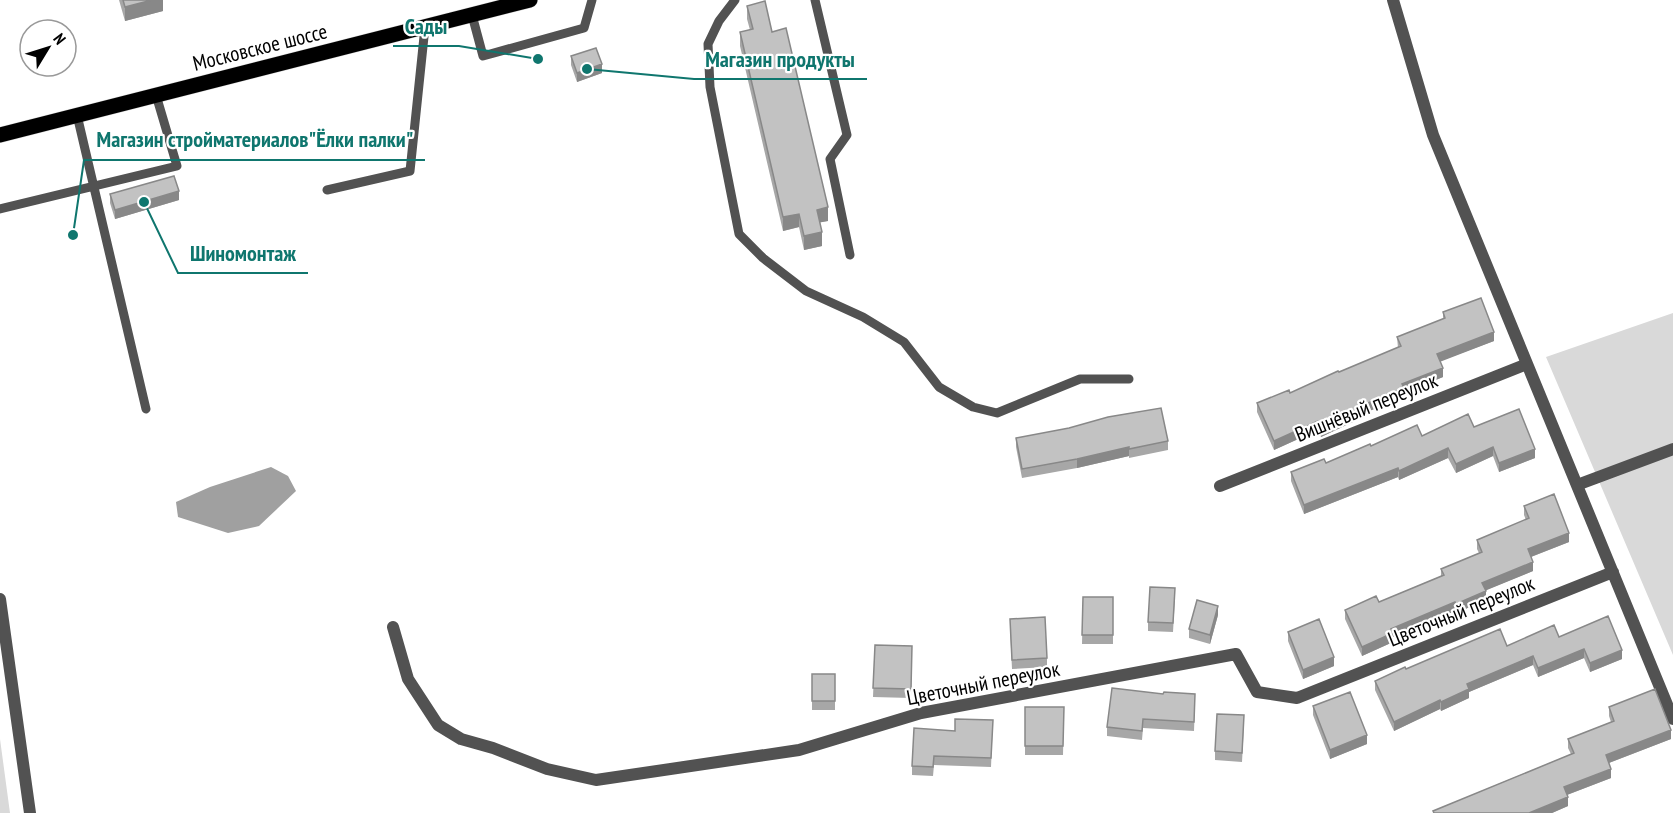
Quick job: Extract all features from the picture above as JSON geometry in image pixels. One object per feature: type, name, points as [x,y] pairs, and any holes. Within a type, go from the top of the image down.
[{"type":"main road","name":"Московское шоссе","points":[[0,135],[530,0]]},
{"type":"street","points":[[1393,0],[1433,135],[1673,719]]},
{"type":"street","name":"Вишнёвый переулок","points":[[1220,486],[1527,364]]},
{"type":"street","points":[[1577,485],[1673,449]]},
{"type":"street","name":"Цветочный переулок","points":[[393,627],[408,679],[438,725],[461,739],[493,748],[547,769],[596,780],[800,750],[921,713],[1236,654],[1257,692],[1297,698],[1613,572]]},
{"type":"street","points":[[0,599],[30,813]]},
{"type":"lane","points":[[471,15],[483,56],[584,28],[592,0]]},
{"type":"lane","points":[[735,0],[719,21],[708,44],[710,87],[740,234],[763,258],[806,291],[863,316],[903,342],[939,387],[973,407],[998,413],[1080,380],[1129,379]]},
{"type":"lane","points":[[815,0],[847,135],[830,159],[850,255]]},
{"type":"lane","points":[[327,190],[410,171],[425,27]]},
{"type":"lane","points":[[0,209],[177,166],[156,95]]},
{"type":"lane","points":[[77,115],[146,409]]},
{"type":"shaded area","points":[[1673,313],[1673,655],[1546,357]]},
{"type":"shaded area","points":[[271,467],[288,476],[296,491],[259,526],[228,533],[178,517],[176,502],[210,487]]},
{"type":"shaded area","points":[[0,739],[10,813],[0,813]]},
{"type":"building","points":[[123,0],[152,0],[125,7]]},
{"type":"building","points":[[765,1],[772,32],[786,28],[828,207],[817,210],[822,232],[804,236],[799,214],[783,217],[740,32],[753,29],[747,6]]},
{"type":"building","points":[[596,48],[602,64],[577,73],[571,56]]},
{"type":"building","points":[[174,176],[179,191],[115,210],[110,194]]},
{"type":"building","points":[[1481,298],[1494,332],[1437,354],[1443,368],[1402,384],[1404,388],[1356,408],[1357,411],[1321,428],[1318,421],[1274,441],[1257,403],[1289,390],[1290,393],[1401,346],[1397,337],[1445,318],[1443,312]]},
{"type":"building","points":[[1161,408],[1168,441],[1022,469],[1016,438],[1069,428],[1108,417]]},
{"type":"building","points":[[1519,409],[1535,449],[1499,463],[1493,447],[1456,464],[1448,448],[1399,471],[1398,468],[1304,505],[1291,472],[1324,459],[1326,463],[1417,425],[1422,436],[1468,414],[1474,427]]},
{"type":"building","points":[[1554,494],[1569,533],[1528,549],[1533,562],[1482,583],[1486,591],[1391,629],[1393,633],[1362,647],[1345,610],[1376,596],[1379,602],[1444,575],[1441,569],[1482,552],[1477,540],[1529,518],[1524,506]]},
{"type":"building","points":[[1150,587],[1175,588],[1173,623],[1148,622]]},
{"type":"building","points":[[1083,597],[1113,597],[1113,635],[1082,635]]},
{"type":"building","points":[[1197,600],[1218,606],[1210,635],[1189,629]]},
{"type":"building","points":[[1608,616],[1622,650],[1590,663],[1584,649],[1538,668],[1533,656],[1467,684],[1469,689],[1394,722],[1375,681],[1500,629],[1507,646],[1554,625],[1559,637]]},
{"type":"building","points":[[1045,617],[1047,658],[1012,660],[1010,619]]},
{"type":"building","points":[[1319,619],[1334,657],[1303,670],[1288,632]]},
{"type":"building","points":[[875,645],[912,646],[911,689],[873,688]]},
{"type":"building","points":[[812,674],[835,674],[835,701],[812,701]]},
{"type":"building","points":[[1112,688],[1163,694],[1164,692],[1195,694],[1194,722],[1143,719],[1142,731],[1107,727]]},
{"type":"building","points":[[1655,689],[1671,730],[1606,755],[1611,769],[1564,787],[1568,797],[1529,813],[1434,813],[1433,811],[1574,753],[1568,739],[1614,721],[1609,707]]},
{"type":"building","points":[[1350,692],[1367,735],[1330,750],[1313,706]]},
{"type":"building","points":[[1025,707],[1064,707],[1063,746],[1025,746]]},
{"type":"building","points":[[1217,714],[1244,715],[1242,753],[1215,751]]},
{"type":"building","points":[[955,719],[993,720],[991,758],[934,756],[933,767],[912,766],[914,728],[955,731]]},
{"type":"place","name":"Сады","points":[[538,59]]},
{"type":"place","name":"Магазин продукты","points":[[587,69]]},
{"type":"place","name":"Шиномонтаж","points":[[144,202]]},
{"type":"place","name":"Магазин стройматериалов\"Ёлки палки\"","points":[[73,235]]}]
